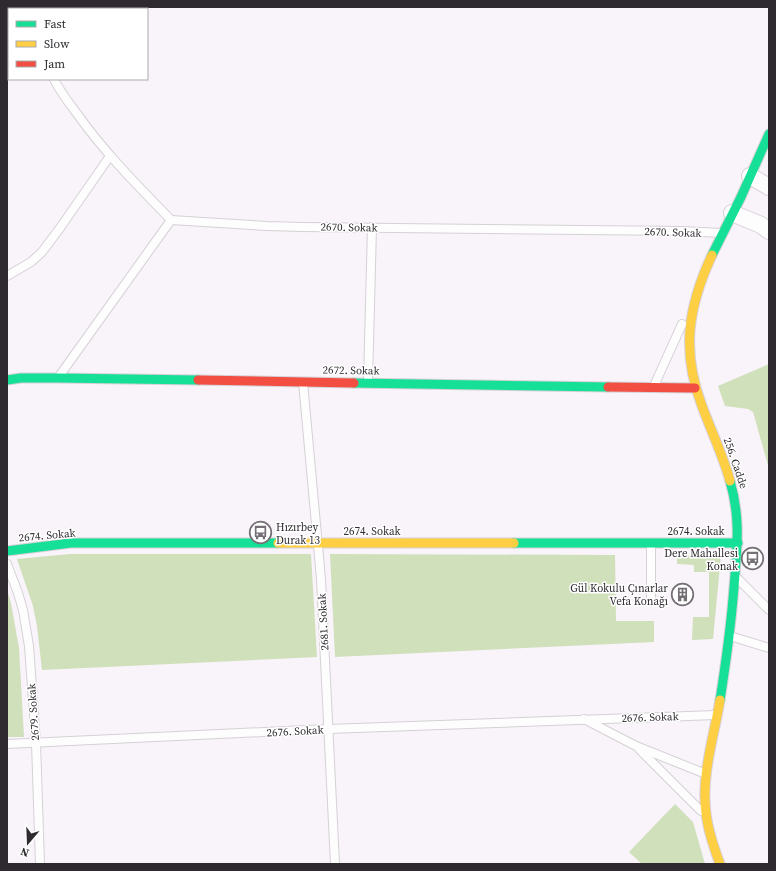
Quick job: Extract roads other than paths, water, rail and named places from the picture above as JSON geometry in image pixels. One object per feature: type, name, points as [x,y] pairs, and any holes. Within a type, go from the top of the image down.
[{"type":"street","name":"256. Cadde","points":[[720,864],[714,849],[706,816],[704,797],[730,636],[738,543],[738,523],[734,491],[723,456],[695,388],[691,370],[689,331],[697,292],[706,268],[721,233],[750,176],[769,134]]},
{"type":"street","points":[[750,176],[769,187]]},
{"type":"street","points":[[732,213],[761,225],[769,231]]},
{"type":"street","name":"2672. Sokak","points":[[7,380],[21,378],[58,378],[695,388]]},
{"type":"street","name":"2674. Sokak","points":[[7,551],[49,544],[738,543]]},
{"type":"lane","points":[[55,80],[86,127],[110,156],[171,220],[58,378]]},
{"type":"lane","points":[[7,276],[31,262],[42,252],[110,156]]},
{"type":"lane","name":"2670. Sokak","points":[[171,220],[267,226],[682,231],[721,233]]},
{"type":"lane","points":[[368,383],[372,227]]},
{"type":"lane","points":[[653,387],[697,292]]},
{"type":"lane","name":"2681. Sokak","points":[[303,382],[322,579],[335,864]]},
{"type":"lane","points":[[651,543],[651,597]]},
{"type":"lane","name":"2679. Sokak","points":[[7,564],[18,593],[26,625],[36,743],[40,864]]},
{"type":"lane","points":[[735,576],[769,610]]},
{"type":"lane","points":[[730,636],[769,648]]},
{"type":"lane","name":"2676. Sokak","points":[[7,744],[328,729],[717,714]]},
{"type":"lane","name":"2676. Sokak","points":[[584,719],[636,746],[707,774]]},
{"type":"lane","name":"2676. Sokak","points":[[636,746],[706,816]]},
{"type":"place","name":"Hızırbey Durak 13","points":[[260,533]]},
{"type":"place","name":"Dere Mahallesi Konak","points":[[753,559]]},
{"type":"place","name":"Gül Kokulu Çınarlar Vefa Konağı","points":[[683,594]]}]
